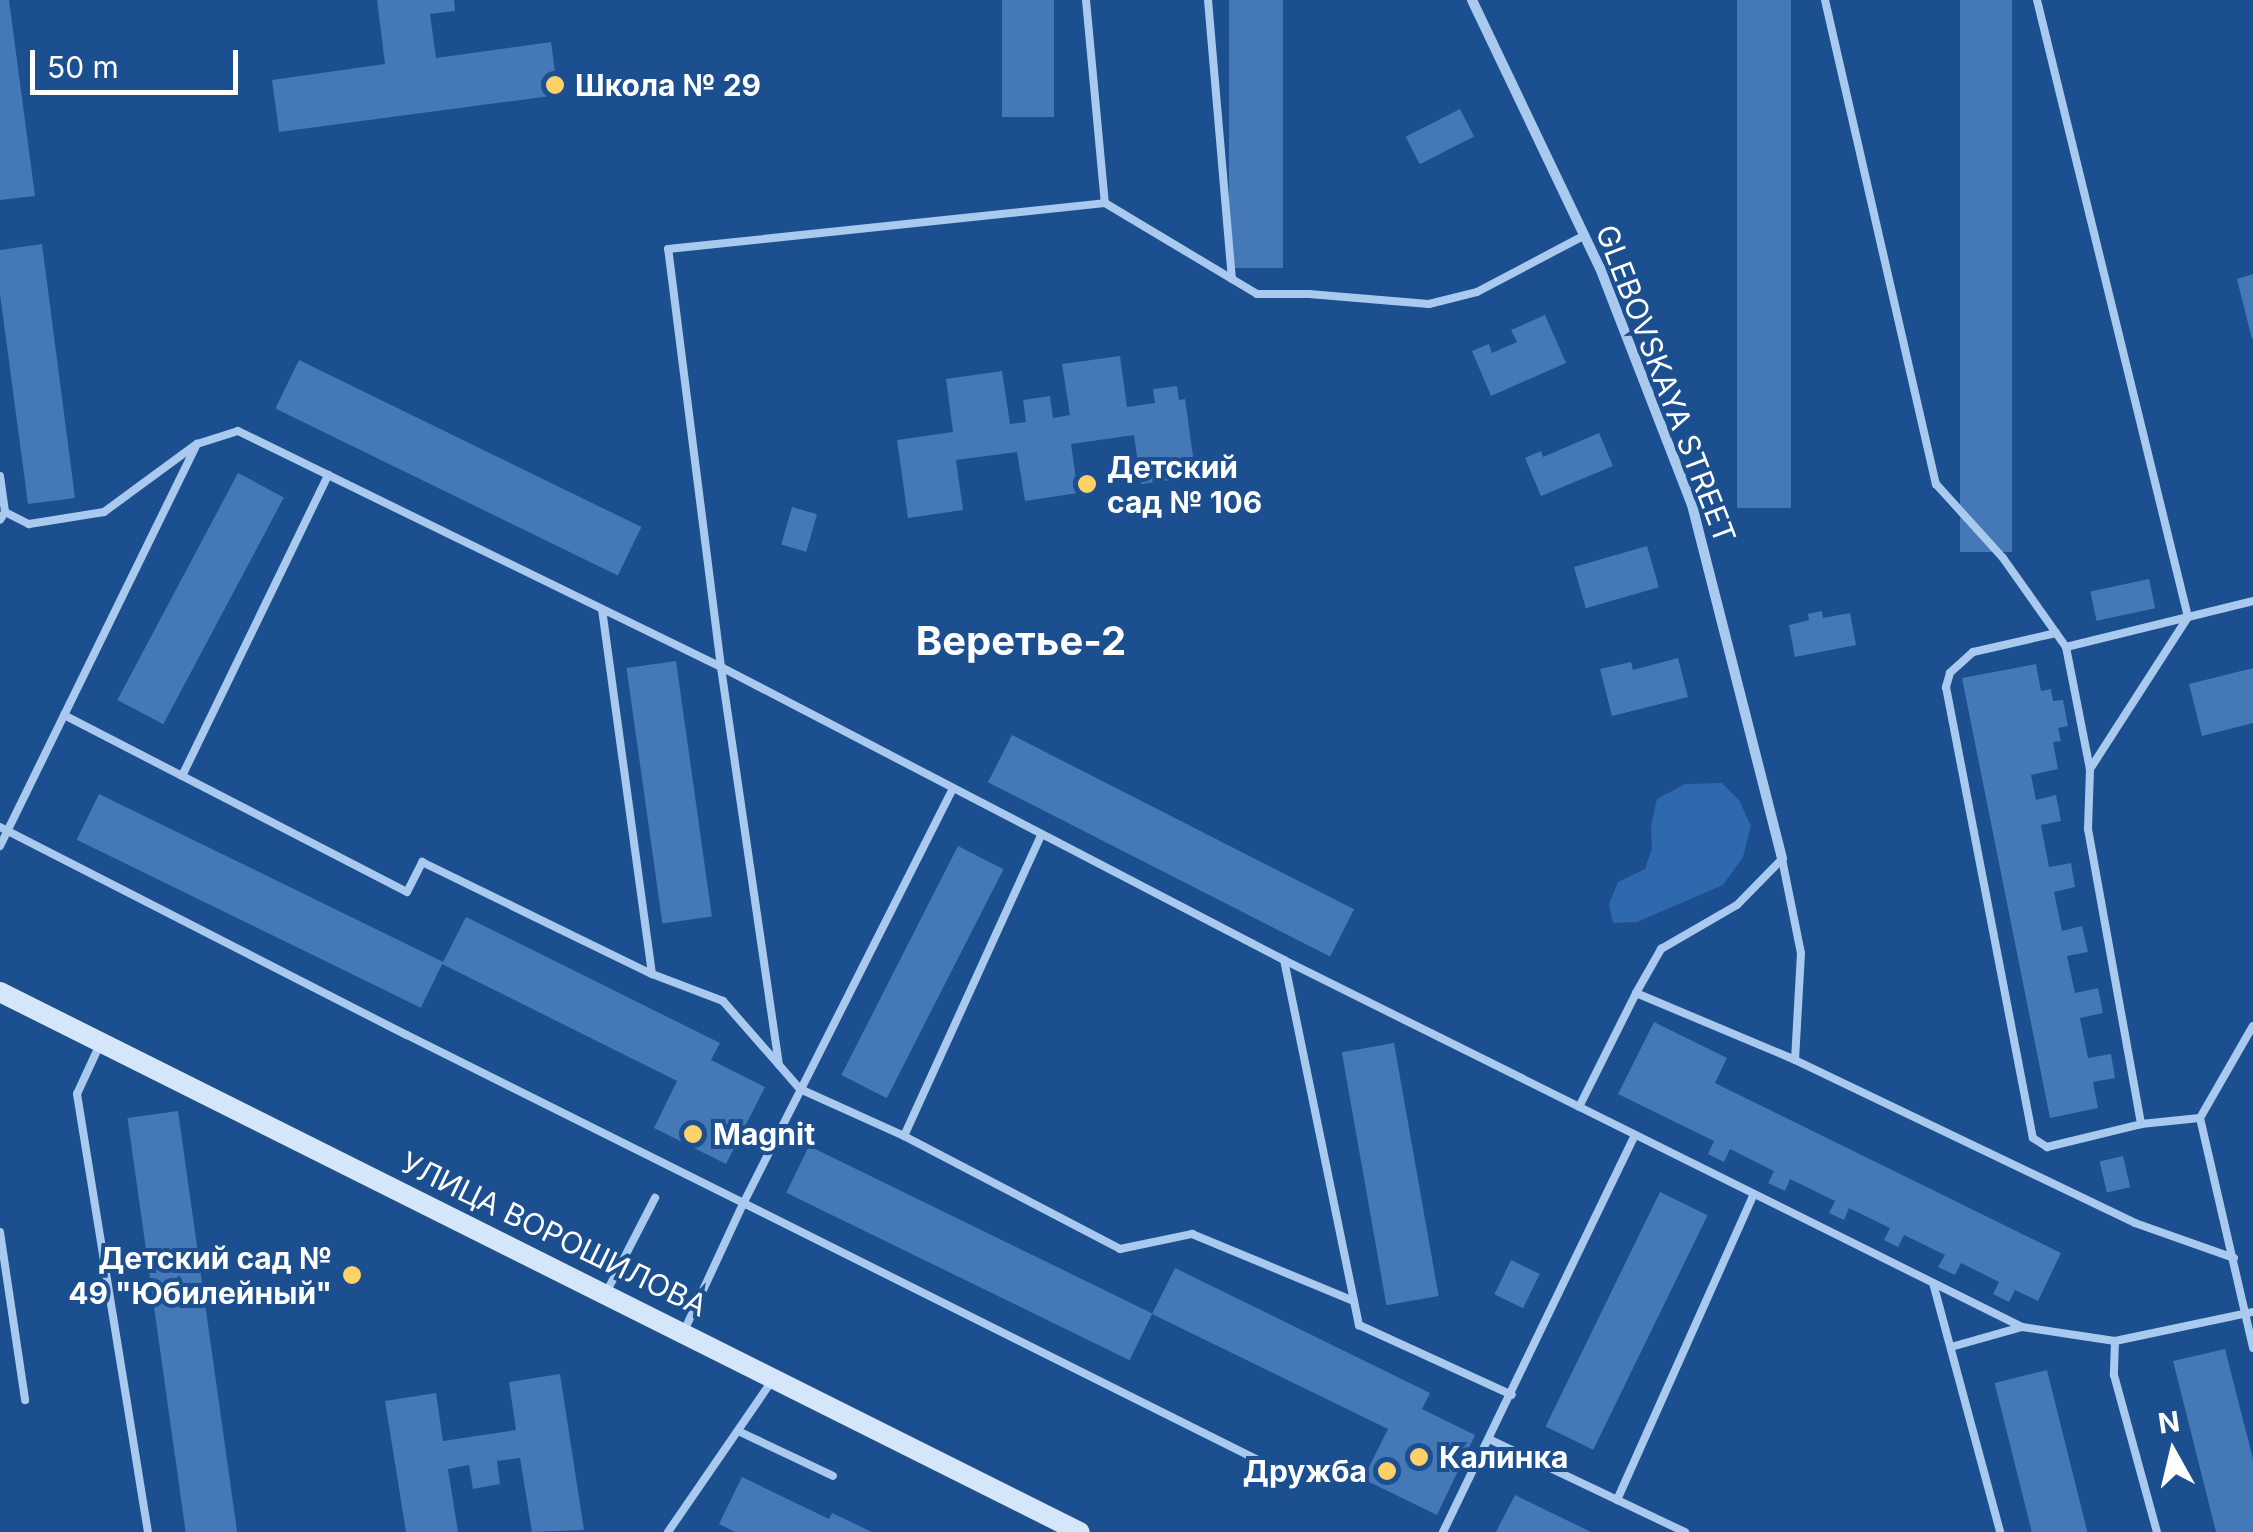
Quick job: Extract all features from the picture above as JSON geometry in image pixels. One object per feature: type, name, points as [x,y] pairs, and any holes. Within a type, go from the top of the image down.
[{"type":"main road","name":"УЛИЦА ВОРОШИЛОВА","points":[[0,992],[1080,1532]]},
{"type":"street","name":"GLEBOVSKAYA STREET","points":[[1472,0],[1584,235],[1692,505],[1782,860]]},
{"type":"lane","points":[[1086,0],[1105,203]]},
{"type":"lane","points":[[1208,0],[1232,279]]},
{"type":"lane","points":[[1825,0],[1936,484],[2003,558],[2066,647],[2090,768],[2088,828],[2141,1124]]},
{"type":"lane","points":[[2038,0],[2188,617],[2090,768]]},
{"type":"lane","points":[[779,1065],[721,666],[668,249],[1105,203],[1258,294],[1323,294],[1406,304],[1453,302],[1584,235]]},
{"type":"lane","points":[[0,476],[2,516],[29,524],[104,512],[198,444],[238,431],[721,666],[952,791],[1284,960],[2022,1327],[2115,1341],[2249,1313]]},
{"type":"lane","points":[[0,846],[4,829],[198,444]]},
{"type":"lane","points":[[182,776],[328,475]]},
{"type":"lane","points":[[2066,647],[2253,601]]},
{"type":"lane","points":[[602,608],[652,974]]},
{"type":"lane","points":[[2056,634],[1973,652],[1950,673],[1946,687],[2033,1138],[2046,1146],[2141,1124],[2200,1118]]},
{"type":"lane","points":[[64,716],[407,892],[422,862],[652,974],[723,1001],[800,1089],[904,1136],[1120,1249],[1192,1234],[1354,1301]]},
{"type":"lane","points":[[684,1331],[800,1089],[952,791]]},
{"type":"lane","points":[[4,829],[1268,1465]]},
{"type":"lane","points":[[904,1136],[1041,835]]},
{"type":"lane","points":[[1579,1107],[1661,949],[1736,905],[1782,860]]},
{"type":"lane","points":[[1782,860],[1801,953],[1795,1060]]},
{"type":"lane","points":[[1284,960],[1359,1325],[1512,1395]]},
{"type":"lane","points":[[1636,993],[1795,1060],[2135,1223],[2234,1258]]},
{"type":"lane","points":[[2252,1350],[2249,1313],[2200,1118],[2253,1026]]},
{"type":"lane","points":[[101,1042],[78,1094],[148,1532]]},
{"type":"lane","points":[[1443,1532],[1491,1440],[1634,1135]]},
{"type":"lane","points":[[1617,1500],[1754,1194]]},
{"type":"lane","points":[[606,1294],[655,1198]]},
{"type":"lane","points":[[0,1232],[25,1400]]},
{"type":"lane","points":[[1933,1283],[2000,1532]]},
{"type":"lane","points":[[1951,1347],[2022,1327]]},
{"type":"lane","points":[[2115,1341],[2114,1375],[2157,1532]]},
{"type":"lane","points":[[668,1532],[774,1379]]},
{"type":"lane","points":[[738,1431],[833,1476]]},
{"type":"lane","points":[[1491,1440],[1685,1532]]},
{"type":"shaded area","points":[[1722,783],[1739,800],[1751,826],[1743,857],[1723,885],[1637,922],[1613,923],[1609,904],[1618,882],[1645,869],[1652,848],[1651,826],[1657,799],[1685,784]]},
{"type":"building","points":[[0,0],[9,0],[35,196],[0,200]]},
{"type":"building","points":[[377,0],[454,0],[455,11],[430,14],[436,58],[551,42],[558,95],[279,132],[272,80],[385,64]]},
{"type":"building","points":[[1002,0],[1054,0],[1054,117],[1002,117]]},
{"type":"building","points":[[1229,0],[1283,0],[1283,268],[1229,268]]},
{"type":"building","points":[[1737,0],[1791,0],[1791,508],[1737,508]]},
{"type":"building","points":[[1960,0],[2012,0],[2012,552],[1960,552]]},
{"type":"building","points":[[1460,109],[1474,137],[1420,164],[1406,137]]},
{"type":"building","points":[[42,244],[75,498],[28,504],[0,294],[0,250]]},
{"type":"building","points":[[2253,274],[2253,339],[2252,339],[2237,279]]},
{"type":"building","points":[[1545,315],[1566,363],[1491,396],[1472,351],[1489,344],[1492,353],[1517,342],[1511,330]]},
{"type":"building","points":[[1120,356],[1127,407],[1155,403],[1153,389],[1177,386],[1179,400],[1185,399],[1196,477],[1141,484],[1134,435],[1071,444],[1078,493],[1025,501],[1017,452],[956,460],[963,510],[908,518],[897,440],[953,432],[946,379],[1002,371],[1010,424],[1026,422],[1023,400],[1050,396],[1053,418],[1070,415],[1062,364]]},
{"type":"building","points":[[299,360],[641,527],[618,576],[275,409]]},
{"type":"building","points":[[1599,433],[1613,466],[1541,496],[1525,458],[1541,451],[1543,457]]},
{"type":"building","points":[[238,473],[284,497],[163,724],[117,700]]},
{"type":"building","points":[[792,507],[817,514],[806,552],[781,544]]},
{"type":"building","points":[[1647,546],[1659,587],[1586,608],[1574,567]]},
{"type":"building","points":[[2149,579],[2155,608],[2097,621],[2090,591]]},
{"type":"building","points":[[1822,611],[1823,618],[1850,613],[1856,645],[1795,657],[1789,625],[1809,620],[1808,614]]},
{"type":"building","points":[[1678,658],[1688,697],[1612,716],[1600,669],[1631,662],[1633,670]]},
{"type":"building","points":[[676,661],[712,916],[662,923],[626,668]]},
{"type":"building","points":[[2036,664],[2041,691],[2051,689],[2053,701],[2063,700],[2068,726],[2058,728],[2061,741],[2053,742],[2058,769],[2031,775],[2036,800],[2056,795],[2061,821],[2041,825],[2049,867],[2071,863],[2075,887],[2054,892],[2062,931],[2082,926],[2088,952],[2067,956],[2075,993],[2098,988],[2103,1013],[2080,1018],[2088,1058],[2111,1054],[2115,1078],[2093,1082],[2098,1108],[2050,1118],[1962,678]]},
{"type":"building","points":[[2253,668],[2253,723],[2202,736],[2189,684]]},
{"type":"building","points":[[1012,735],[1354,909],[1330,957],[988,782]]},
{"type":"building","points":[[99,794],[443,962],[421,1008],[77,840]]},
{"type":"building","points":[[958,846],[1003,869],[887,1098],[841,1075]]},
{"type":"building","points":[[466,917],[720,1043],[711,1060],[765,1087],[726,1164],[654,1128],[677,1081],[442,964]]},
{"type":"building","points":[[1654,1022],[1727,1058],[1715,1083],[2061,1253],[2038,1301],[2015,1290],[2009,1302],[1993,1294],[1999,1282],[1961,1263],[1955,1275],[1938,1267],[1945,1255],[1904,1235],[1898,1247],[1884,1240],[1890,1228],[1849,1208],[1844,1220],[1829,1213],[1835,1201],[1790,1179],[1785,1191],[1768,1183],[1774,1171],[1730,1149],[1724,1162],[1708,1154],[1714,1141],[1618,1094]]},
{"type":"building","points":[[1394,1043],[1439,1296],[1386,1305],[1342,1052]]},
{"type":"building","points":[[178,1111],[237,1532],[186,1532],[127,1118]]},
{"type":"building","points":[[809,1146],[1152,1313],[1130,1360],[786,1193]]},
{"type":"building","points":[[2123,1156],[2130,1187],[2107,1193],[2100,1161]]},
{"type":"building","points":[[1660,1192],[1708,1215],[1593,1450],[1546,1427]]},
{"type":"building","points":[[1511,1260],[1540,1274],[1523,1308],[1494,1294]]},
{"type":"building","points":[[1175,1268],[1430,1393],[1422,1409],[1475,1435],[1437,1515],[1363,1479],[1388,1429],[1152,1314]]},
{"type":"building","points":[[2225,1349],[2253,1459],[2253,1532],[2216,1532],[2173,1361]]},
{"type":"building","points":[[2047,1370],[2087,1532],[2032,1532],[1995,1383]]},
{"type":"building","points":[[560,1374],[584,1530],[532,1532],[520,1458],[497,1461],[500,1484],[473,1489],[469,1465],[448,1469],[458,1532],[406,1532],[385,1401],[436,1393],[443,1441],[516,1430],[509,1382]]},
{"type":"building","points":[[742,1477],[829,1519],[832,1513],[872,1532],[735,1532],[719,1524]]},
{"type":"building","points":[[1515,1495],[1591,1532],[1496,1532]]},
{"type":"place","name":"Школа № 29","points":[[555,85]]},
{"type":"place","name":"Детский сад № 106","points":[[1087,484]]},
{"type":"place","name":"Magnit","points":[[693,1134]]},
{"type":"place","name":"Детский сад № 49 \"Юбилейный\"","points":[[352,1275]]},
{"type":"place","name":"Калинка","points":[[1419,1457]]},
{"type":"place","name":"Дружба","points":[[1387,1471]]},
{"type":"district","name":"Веретье-2","points":[[1021,641]]}]
